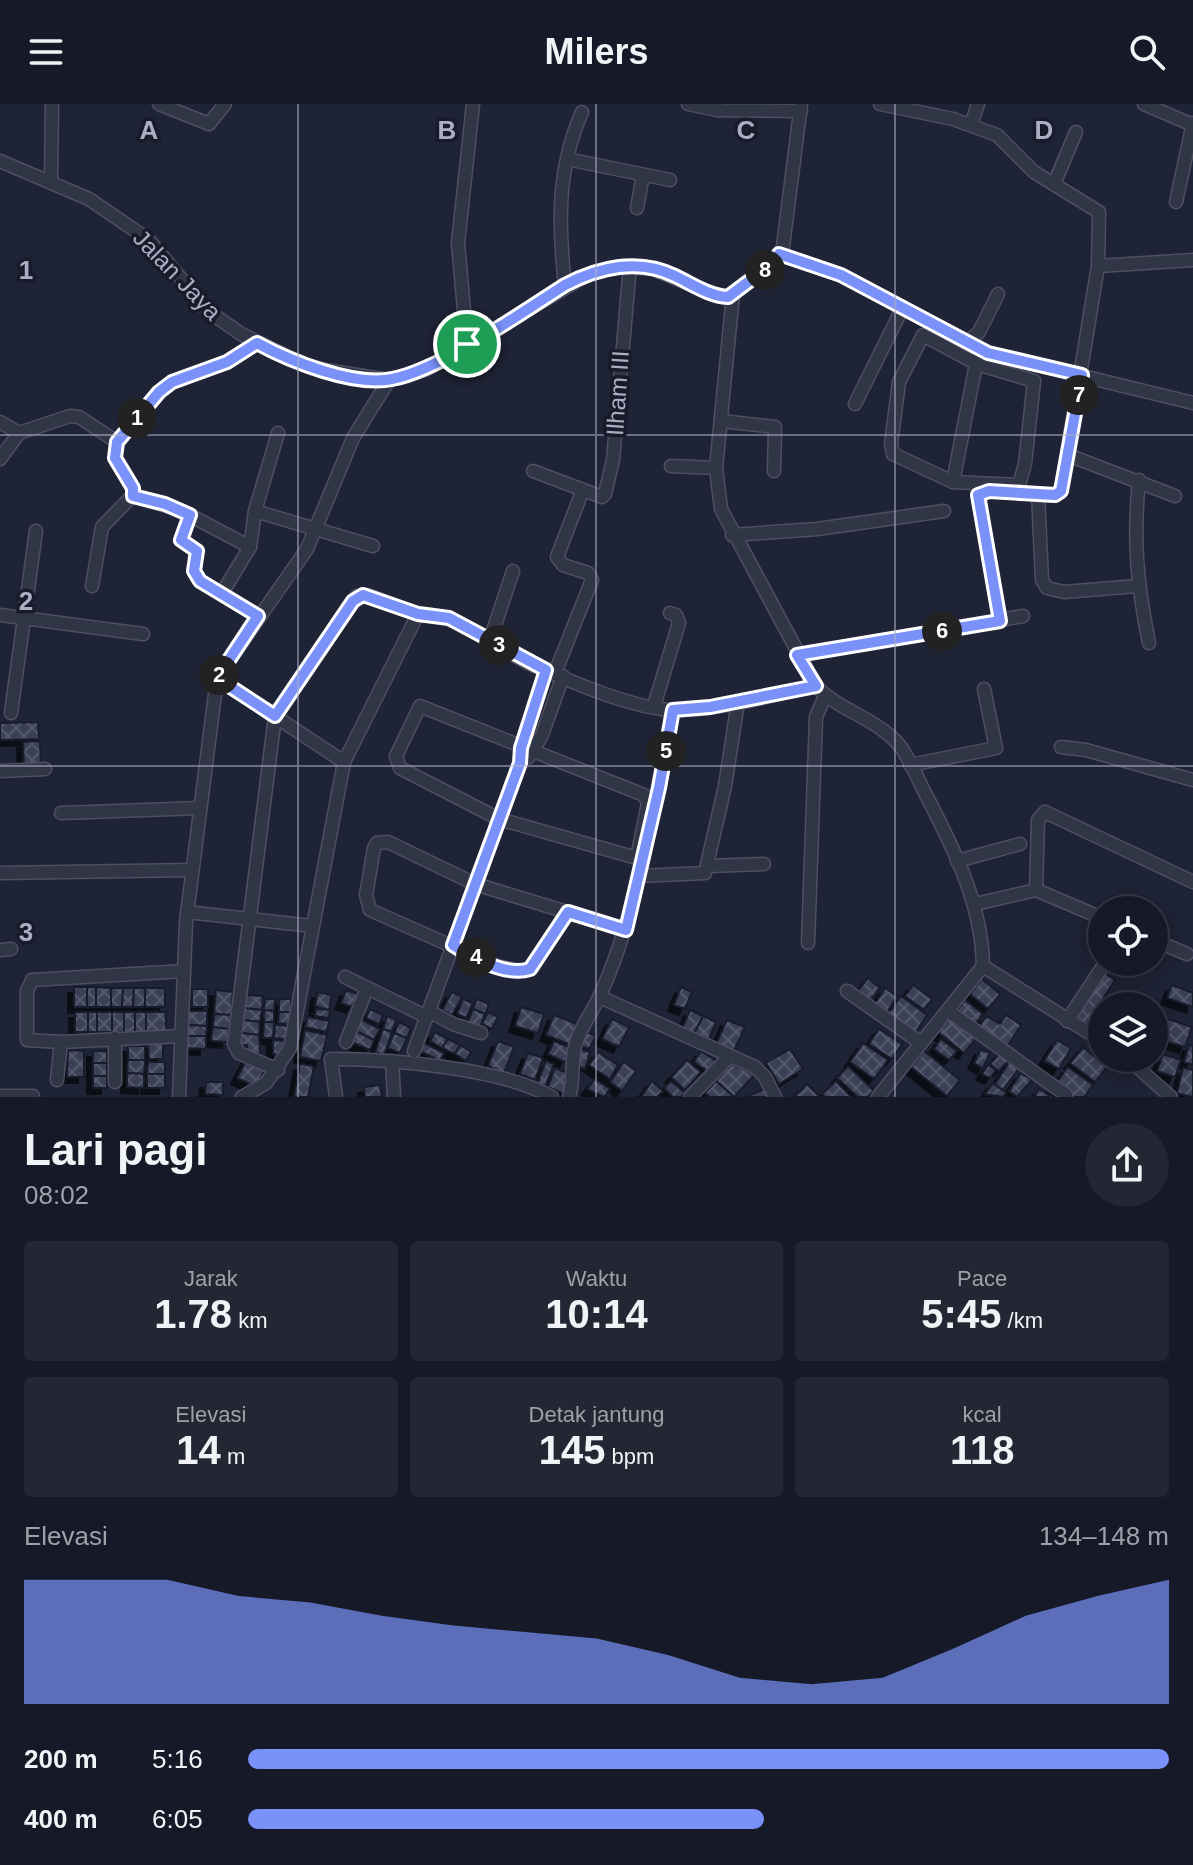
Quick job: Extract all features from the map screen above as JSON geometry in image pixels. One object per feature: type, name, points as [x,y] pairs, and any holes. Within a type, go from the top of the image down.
[{"type":"street","points":[[51,181],[52,104]]},
{"type":"street","points":[[159,104],[209,124],[214,123],[225,104]]},
{"type":"street","points":[[467,344],[458,243],[473,104]]},
{"type":"street","points":[[688,104],[801,108],[783,247],[772,264],[733,295],[716,468],[721,509],[732,535],[816,686],[825,696],[865,717],[900,746],[957,861],[975,904],[983,940],[983,966],[878,1097]]},
{"type":"street","points":[[880,104],[971,125],[1004,139],[1034,172],[1099,212],[1098,266],[1082,375],[1059,494],[989,491],[978,495],[1000,621]]},
{"type":"street","points":[[971,125],[978,104]]},
{"type":"street","points":[[1144,104],[1193,124],[1176,202]]},
{"type":"street","points":[[565,285],[559,200],[567,159],[582,112]]},
{"type":"street","points":[[1054,184],[1076,132]]},
{"type":"street","points":[[567,159],[670,180]]},
{"type":"street","name":"Jalan Jaya","points":[[0,161],[89,199],[149,240],[208,311],[257,343],[312,368],[389,380],[425,370],[565,285],[600,270],[630,266],[662,270],[716,295],[733,295]]},
{"type":"street","points":[[637,208],[643,175]]},
{"type":"street","points":[[779,254],[841,275],[973,345],[1011,360],[1193,403]]},
{"type":"street","points":[[1098,266],[1193,260]]},
{"type":"street","name":"Ilham III","points":[[582,492],[602,497],[609,483],[630,266]]},
{"type":"street","points":[[953,482],[977,364],[973,345],[998,294]]},
{"type":"street","points":[[855,404],[903,307]]},
{"type":"street","points":[[923,335],[977,364],[1034,381],[1036,391],[1019,485],[953,482],[893,454],[895,400],[906,365],[923,335]]},
{"type":"street","points":[[92,586],[102,527],[133,496],[133,488],[115,458],[117,442],[159,392],[172,382],[227,362],[257,343]]},
{"type":"street","points":[[184,1097],[181,1036],[187,912],[217,678],[307,549],[353,438],[389,380]]},
{"type":"street","points":[[0,459],[19,433],[75,416],[117,442]]},
{"type":"street","points":[[721,421],[775,427],[774,471]]},
{"type":"street","points":[[0,422],[19,433]]},
{"type":"street","points":[[222,593],[250,547],[255,511],[278,433]]},
{"type":"street","points":[[1068,455],[1175,496]]},
{"type":"street","points":[[671,466],[716,468]]},
{"type":"street","points":[[414,1051],[520,763],[521,748],[532,714],[555,673],[592,580],[588,573],[563,565],[557,557],[582,492],[533,471]]},
{"type":"street","points":[[1139,480],[1133,534],[1137,586],[1149,643]]},
{"type":"street","points":[[1038,495],[1042,580],[1047,588],[1064,592],[1137,586]]},
{"type":"street","points":[[133,496],[165,504],[250,547]]},
{"type":"street","points":[[255,511],[373,546]]},
{"type":"street","points":[[732,535],[817,529],[944,511]]},
{"type":"street","points":[[190,515],[181,540],[197,551],[194,571],[200,581],[258,616]]},
{"type":"street","points":[[11,713],[36,531]]},
{"type":"street","points":[[490,640],[513,571]]},
{"type":"street","points":[[278,1070],[235,1049],[248,919],[275,716],[357,596],[368,595],[418,614],[449,618],[555,673],[673,710],[738,702],[816,686]]},
{"type":"street","points":[[654,706],[679,623],[676,615],[670,613]]},
{"type":"street","points":[[242,1097],[266,1083],[278,1070],[290,1048],[344,762],[418,614]]},
{"type":"street","points":[[0,615],[143,634]]},
{"type":"street","points":[[797,655],[1023,616]]},
{"type":"street","points":[[520,763],[534,753],[548,719],[555,673]]},
{"type":"street","points":[[217,678],[344,762]]},
{"type":"street","points":[[910,765],[996,748],[984,689]]},
{"type":"street","points":[[808,943],[816,717],[825,696]]},
{"type":"street","points":[[639,876],[699,875],[709,866],[738,702]]},
{"type":"street","points":[[420,706],[534,753],[648,798],[637,858],[499,819],[410,774],[396,763],[396,756],[420,706]]},
{"type":"street","points":[[569,1097],[575,1080],[573,1050],[600,997],[626,930],[673,710]]},
{"type":"street","points":[[532,714],[548,719]]},
{"type":"street","points":[[1061,747],[1193,780]]},
{"type":"street","points":[[0,771],[45,769]]},
{"type":"street","points":[[61,813],[200,808]]},
{"type":"street","points":[[1036,890],[1038,820],[1045,812],[1193,882]]},
{"type":"street","points":[[568,912],[534,966],[527,970],[497,966],[370,910],[366,895],[374,848],[377,843],[388,842],[475,884],[568,912],[626,930]]},
{"type":"street","points":[[957,861],[1020,844]]},
{"type":"street","points":[[709,866],[764,864]]},
{"type":"street","points":[[0,873],[192,870]]},
{"type":"street","points":[[975,904],[1036,890],[1088,912]]},
{"type":"street","points":[[187,912],[312,926]]},
{"type":"street","points":[[1168,946],[1187,954]]},
{"type":"street","points":[[983,966],[1088,1033]]},
{"type":"street","points":[[181,1036],[61,1042],[27,1040],[27,991],[32,980],[184,971]]},
{"type":"street","points":[[1067,1021],[1096,976]]},
{"type":"street","points":[[345,977],[428,1014],[481,1033]]},
{"type":"street","points":[[346,1042],[367,988]]},
{"type":"street","points":[[847,991],[921,1043]]},
{"type":"street","points":[[600,997],[762,1072],[775,1097]]},
{"type":"street","points":[[948,1011],[1066,1095]]},
{"type":"street","points":[[115,1038],[115,1082]]},
{"type":"street","points":[[57,1080],[61,1042]]},
{"type":"street","points":[[690,1097],[730,1056]]},
{"type":"street","points":[[336,1097],[331,1059],[392,1061],[529,1083],[552,1097]]},
{"type":"street","points":[[392,1061],[394,1097]]},
{"type":"street","points":[[1143,1072],[1171,1097]]},
{"type":"street","points":[[0,1096],[33,1096]]},
{"type":"building","points":[[38,722],[39,739],[0,740],[0,723]]},
{"type":"building","points":[[40,741],[41,768],[24,768],[23,742]]},
{"type":"building","points":[[1100,976],[1115,980],[1107,992],[1090,992]]},
{"type":"building","points":[[868,978],[880,988],[870,1001],[858,991]]},
{"type":"building","points":[[982,979],[1000,994],[988,1009],[970,994]]},
{"type":"building","points":[[913,985],[932,999],[924,1010],[905,996]]},
{"type":"building","points":[[1172,985],[1193,993],[1193,1007],[1168,998]]},
{"type":"building","points":[[74,987],[87,987],[87,1007],[74,1007]]},
{"type":"building","points":[[87,987],[96,987],[96,1007],[87,1007]]},
{"type":"building","points":[[96,987],[111,988],[111,1007],[96,1007]]},
{"type":"building","points":[[681,987],[692,992],[685,1009],[674,1005]]},
{"type":"building","points":[[111,988],[123,988],[122,1007],[111,1007]]},
{"type":"building","points":[[123,988],[134,988],[133,1007],[122,1007]]},
{"type":"building","points":[[134,988],[145,988],[145,1007],[133,1007]]},
{"type":"building","points":[[145,988],[165,988],[165,1007],[145,1007]]},
{"type":"building","points":[[885,988],[897,996],[887,1012],[874,1005]]},
{"type":"building","points":[[192,989],[208,989],[208,1007],[192,1007]]},
{"type":"building","points":[[216,990],[233,992],[231,1015],[214,1014]]},
{"type":"building","points":[[346,990],[358,994],[352,1007],[341,1003]]},
{"type":"building","points":[[318,992],[332,995],[329,1010],[315,1006]]},
{"type":"building","points":[[452,992],[462,997],[452,1015],[442,1010]]},
{"type":"building","points":[[1088,994],[1086,1025],[1073,1017]]},
{"type":"building","points":[[245,995],[263,996],[262,1010],[243,1008]]},
{"type":"building","points":[[901,996],[927,1015],[915,1033],[888,1014]]},
{"type":"building","points":[[265,999],[275,999],[274,1011],[264,1010]]},
{"type":"building","points":[[279,999],[291,999],[291,1012],[279,1012]]},
{"type":"building","points":[[463,999],[473,1003],[466,1018],[457,1014]]},
{"type":"building","points":[[477,999],[489,1004],[485,1014],[473,1009]]},
{"type":"building","points":[[965,1000],[983,1014],[973,1027],[955,1013]]},
{"type":"building","points":[[521,1007],[544,1014],[538,1033],[515,1026]]},
{"type":"building","points":[[243,1008],[262,1010],[260,1022],[242,1020]]},
{"type":"building","points":[[316,1009],[330,1010],[329,1018],[315,1016]]},
{"type":"building","points":[[370,1009],[383,1015],[379,1024],[366,1018]]},
{"type":"building","points":[[473,1009],[485,1014],[479,1029],[467,1024]]},
{"type":"building","points":[[264,1010],[274,1011],[274,1022],[264,1022]]},
{"type":"building","points":[[690,1010],[703,1016],[694,1034],[682,1029]]},
{"type":"building","points":[[188,1011],[207,1011],[207,1026],[187,1025]]},
{"type":"building","points":[[75,1012],[88,1012],[88,1032],[75,1032]]},
{"type":"building","points":[[88,1012],[97,1012],[97,1032],[88,1032]]},
{"type":"building","points":[[97,1012],[112,1012],[112,1032],[97,1032]]},
{"type":"building","points":[[112,1012],[124,1012],[124,1032],[112,1032]]},
{"type":"building","points":[[124,1012],[135,1012],[135,1032],[124,1032]]},
{"type":"building","points":[[135,1012],[146,1012],[146,1032],[135,1032]]},
{"type":"building","points":[[146,1012],[166,1012],[166,1032],[146,1032]]},
{"type":"building","points":[[279,1012],[291,1012],[290,1024],[278,1023]]},
{"type":"building","points":[[488,1012],[498,1017],[492,1029],[482,1024]]},
{"type":"building","points":[[214,1014],[231,1015],[229,1029],[213,1027]]},
{"type":"building","points":[[554,1015],[577,1024],[569,1044],[546,1035]]},
{"type":"building","points":[[1006,1015],[1021,1025],[1007,1047],[978,1028],[986,1016],[1000,1024]]},
{"type":"building","points":[[387,1016],[396,1019],[392,1032],[383,1029]]},
{"type":"building","points":[[703,1016],[716,1022],[708,1041],[694,1034]]},
{"type":"building","points":[[308,1017],[329,1021],[327,1032],[305,1027]]},
{"type":"building","points":[[951,1017],[977,1037],[964,1053],[938,1032]]},
{"type":"building","points":[[360,1019],[380,1029],[374,1040],[354,1030]]},
{"type":"building","points":[[612,1019],[629,1027],[619,1047],[602,1039]]},
{"type":"building","points":[[1168,1019],[1192,1027],[1185,1047],[1168,1042]]},
{"type":"building","points":[[242,1020],[260,1022],[259,1035],[241,1033]]},
{"type":"building","points":[[727,1020],[745,1027],[734,1051],[716,1044]]},
{"type":"building","points":[[264,1022],[274,1022],[273,1038],[263,1038]]},
{"type":"building","points":[[399,1022],[411,1028],[407,1038],[394,1033]]},
{"type":"building","points":[[187,1025],[207,1026],[206,1036],[187,1036]]},
{"type":"building","points":[[275,1025],[289,1026],[288,1039],[274,1038]]},
{"type":"building","points":[[213,1027],[229,1029],[228,1042],[211,1041]]},
{"type":"building","points":[[383,1029],[392,1032],[384,1055],[375,1052]]},
{"type":"building","points":[[879,1029],[902,1044],[892,1059],[869,1044]]},
{"type":"building","points":[[305,1030],[327,1035],[321,1061],[300,1057]]},
{"type":"building","points":[[354,1030],[374,1040],[370,1050],[349,1041]]},
{"type":"building","points":[[585,1031],[596,1036],[589,1049],[579,1045]]},
{"type":"building","points":[[435,1032],[448,1039],[442,1048],[430,1041]]},
{"type":"building","points":[[241,1033],[259,1035],[260,1054],[247,1054],[247,1045],[239,1045]]},
{"type":"building","points":[[394,1033],[407,1038],[400,1053],[388,1048]]},
{"type":"building","points":[[187,1036],[206,1036],[206,1049],[186,1048]]},
{"type":"building","points":[[448,1039],[460,1045],[455,1054],[442,1048]]},
{"type":"building","points":[[941,1039],[957,1051],[949,1060],[934,1049]]},
{"type":"building","points":[[273,1040],[284,1041],[283,1055],[273,1054]]},
{"type":"building","points":[[1057,1040],[1071,1048],[1059,1069],[1044,1061]]},
{"type":"building","points":[[498,1041],[514,1047],[504,1073],[488,1066]]},
{"type":"building","points":[[554,1041],[571,1048],[565,1062],[548,1054]]},
{"type":"building","points":[[422,1042],[444,1053],[440,1061],[418,1050]]},
{"type":"building","points":[[148,1043],[163,1043],[163,1059],[149,1059]]},
{"type":"building","points":[[863,1043],[888,1060],[874,1079],[850,1062]]},
{"type":"building","points":[[460,1045],[471,1052],[466,1061],[455,1054]]},
{"type":"building","points":[[1189,1045],[1193,1046],[1193,1065],[1184,1062]]},
{"type":"building","points":[[128,1046],[145,1046],[145,1060],[128,1060]]},
{"type":"building","points":[[1083,1047],[1088,1051],[1088,1072],[1103,1072],[1095,1082],[1070,1063]]},
{"type":"building","points":[[579,1049],[590,1052],[585,1069],[574,1065]]},
{"type":"building","points":[[790,1049],[803,1069],[779,1084],[766,1063]]},
{"type":"building","points":[[981,1049],[990,1053],[983,1068],[974,1063]]},
{"type":"building","points":[[68,1050],[84,1051],[84,1077],[67,1077]]},
{"type":"building","points":[[93,1051],[107,1051],[107,1063],[93,1063]]},
{"type":"building","points":[[701,1051],[716,1061],[709,1072],[694,1062]]},
{"type":"building","points":[[924,1051],[960,1080],[947,1096],[911,1067]]},
{"type":"building","points":[[598,1052],[618,1065],[610,1079],[589,1065]]},
{"type":"building","points":[[528,1053],[543,1058],[535,1080],[520,1074]]},
{"type":"building","points":[[1000,1053],[1009,1060],[999,1071],[990,1064]]},
{"type":"building","points":[[1168,1056],[1181,1060],[1175,1077],[1160,1072],[1168,1072]]},
{"type":"building","points":[[248,1057],[266,1067],[256,1087],[237,1078]]},
{"type":"building","points":[[128,1060],[145,1060],[144,1074],[127,1073]]},
{"type":"building","points":[[687,1060],[701,1072],[685,1090],[671,1077]]},
{"type":"building","points":[[546,1061],[554,1064],[545,1087],[537,1084]]},
{"type":"building","points":[[1010,1061],[1019,1068],[1003,1090],[995,1084]]},
{"type":"building","points":[[148,1062],[165,1062],[165,1074],[147,1074]]},
{"type":"building","points":[[624,1062],[636,1071],[622,1091],[610,1082]]},
{"type":"building","points":[[93,1063],[107,1063],[107,1076],[93,1076]]},
{"type":"building","points":[[300,1064],[314,1066],[308,1097],[294,1097]]},
{"type":"building","points":[[731,1064],[755,1074],[734,1097],[716,1081]]},
{"type":"building","points":[[988,1065],[996,1070],[990,1078],[982,1074]]},
{"type":"building","points":[[848,1066],[874,1091],[868,1097],[858,1097],[837,1078]]},
{"type":"building","points":[[1068,1067],[1093,1085],[1084,1097],[1070,1097],[1054,1086]]},
{"type":"building","points":[[555,1068],[572,1075],[564,1094],[548,1087]]},
{"type":"building","points":[[1183,1068],[1193,1070],[1193,1097],[1177,1093]]},
{"type":"building","points":[[127,1073],[144,1074],[144,1088],[127,1087]]},
{"type":"building","points":[[1021,1073],[1032,1080],[1017,1097],[1009,1091]]},
{"type":"building","points":[[147,1074],[165,1074],[165,1088],[147,1088]]},
{"type":"building","points":[[93,1076],[107,1076],[107,1088],[93,1088]]},
{"type":"building","points":[[595,1079],[610,1089],[604,1097],[587,1089]]},
{"type":"building","points":[[652,1081],[663,1091],[657,1097],[641,1097]]},
{"type":"building","points":[[671,1081],[685,1093],[681,1097],[673,1097],[664,1088]]},
{"type":"building","points":[[716,1081],[734,1097],[710,1097],[705,1093]]},
{"type":"building","points":[[836,1081],[851,1097],[825,1097],[822,1094]]},
{"type":"building","points":[[206,1082],[223,1082],[223,1095],[205,1094]]},
{"type":"building","points":[[993,1083],[1006,1093],[1003,1097],[985,1094]]},
{"type":"building","points":[[807,1084],[820,1097],[794,1097]]},
{"type":"building","points":[[380,1085],[382,1097],[365,1097],[364,1087]]},
{"type":"building","points":[[765,1089],[768,1097],[746,1097]]},
{"type":"building","points":[[1039,1089],[1049,1095],[1048,1097],[1034,1097]]},
{"type":"route","points":[[779,254],[841,275],[988,353],[1082,375],[1059,494],[989,491],[979,492],[978,495],[1000,621],[797,655],[816,686],[710,707],[673,710],[659,788],[626,930],[568,912],[534,966],[523,971],[489,963],[453,945],[520,763],[521,748],[546,670],[449,618],[418,614],[368,595],[357,596],[275,716],[217,678],[258,616],[200,581],[194,571],[197,551],[194,546],[181,540],[190,515],[165,504],[133,496],[133,488],[114,453],[117,442],[159,392],[172,382],[237,357],[257,343],[312,368],[389,380],[425,370],[467,344],[565,285],[600,270],[623,266],[662,270],[711,293],[728,297],[772,264],[779,254]]}]
